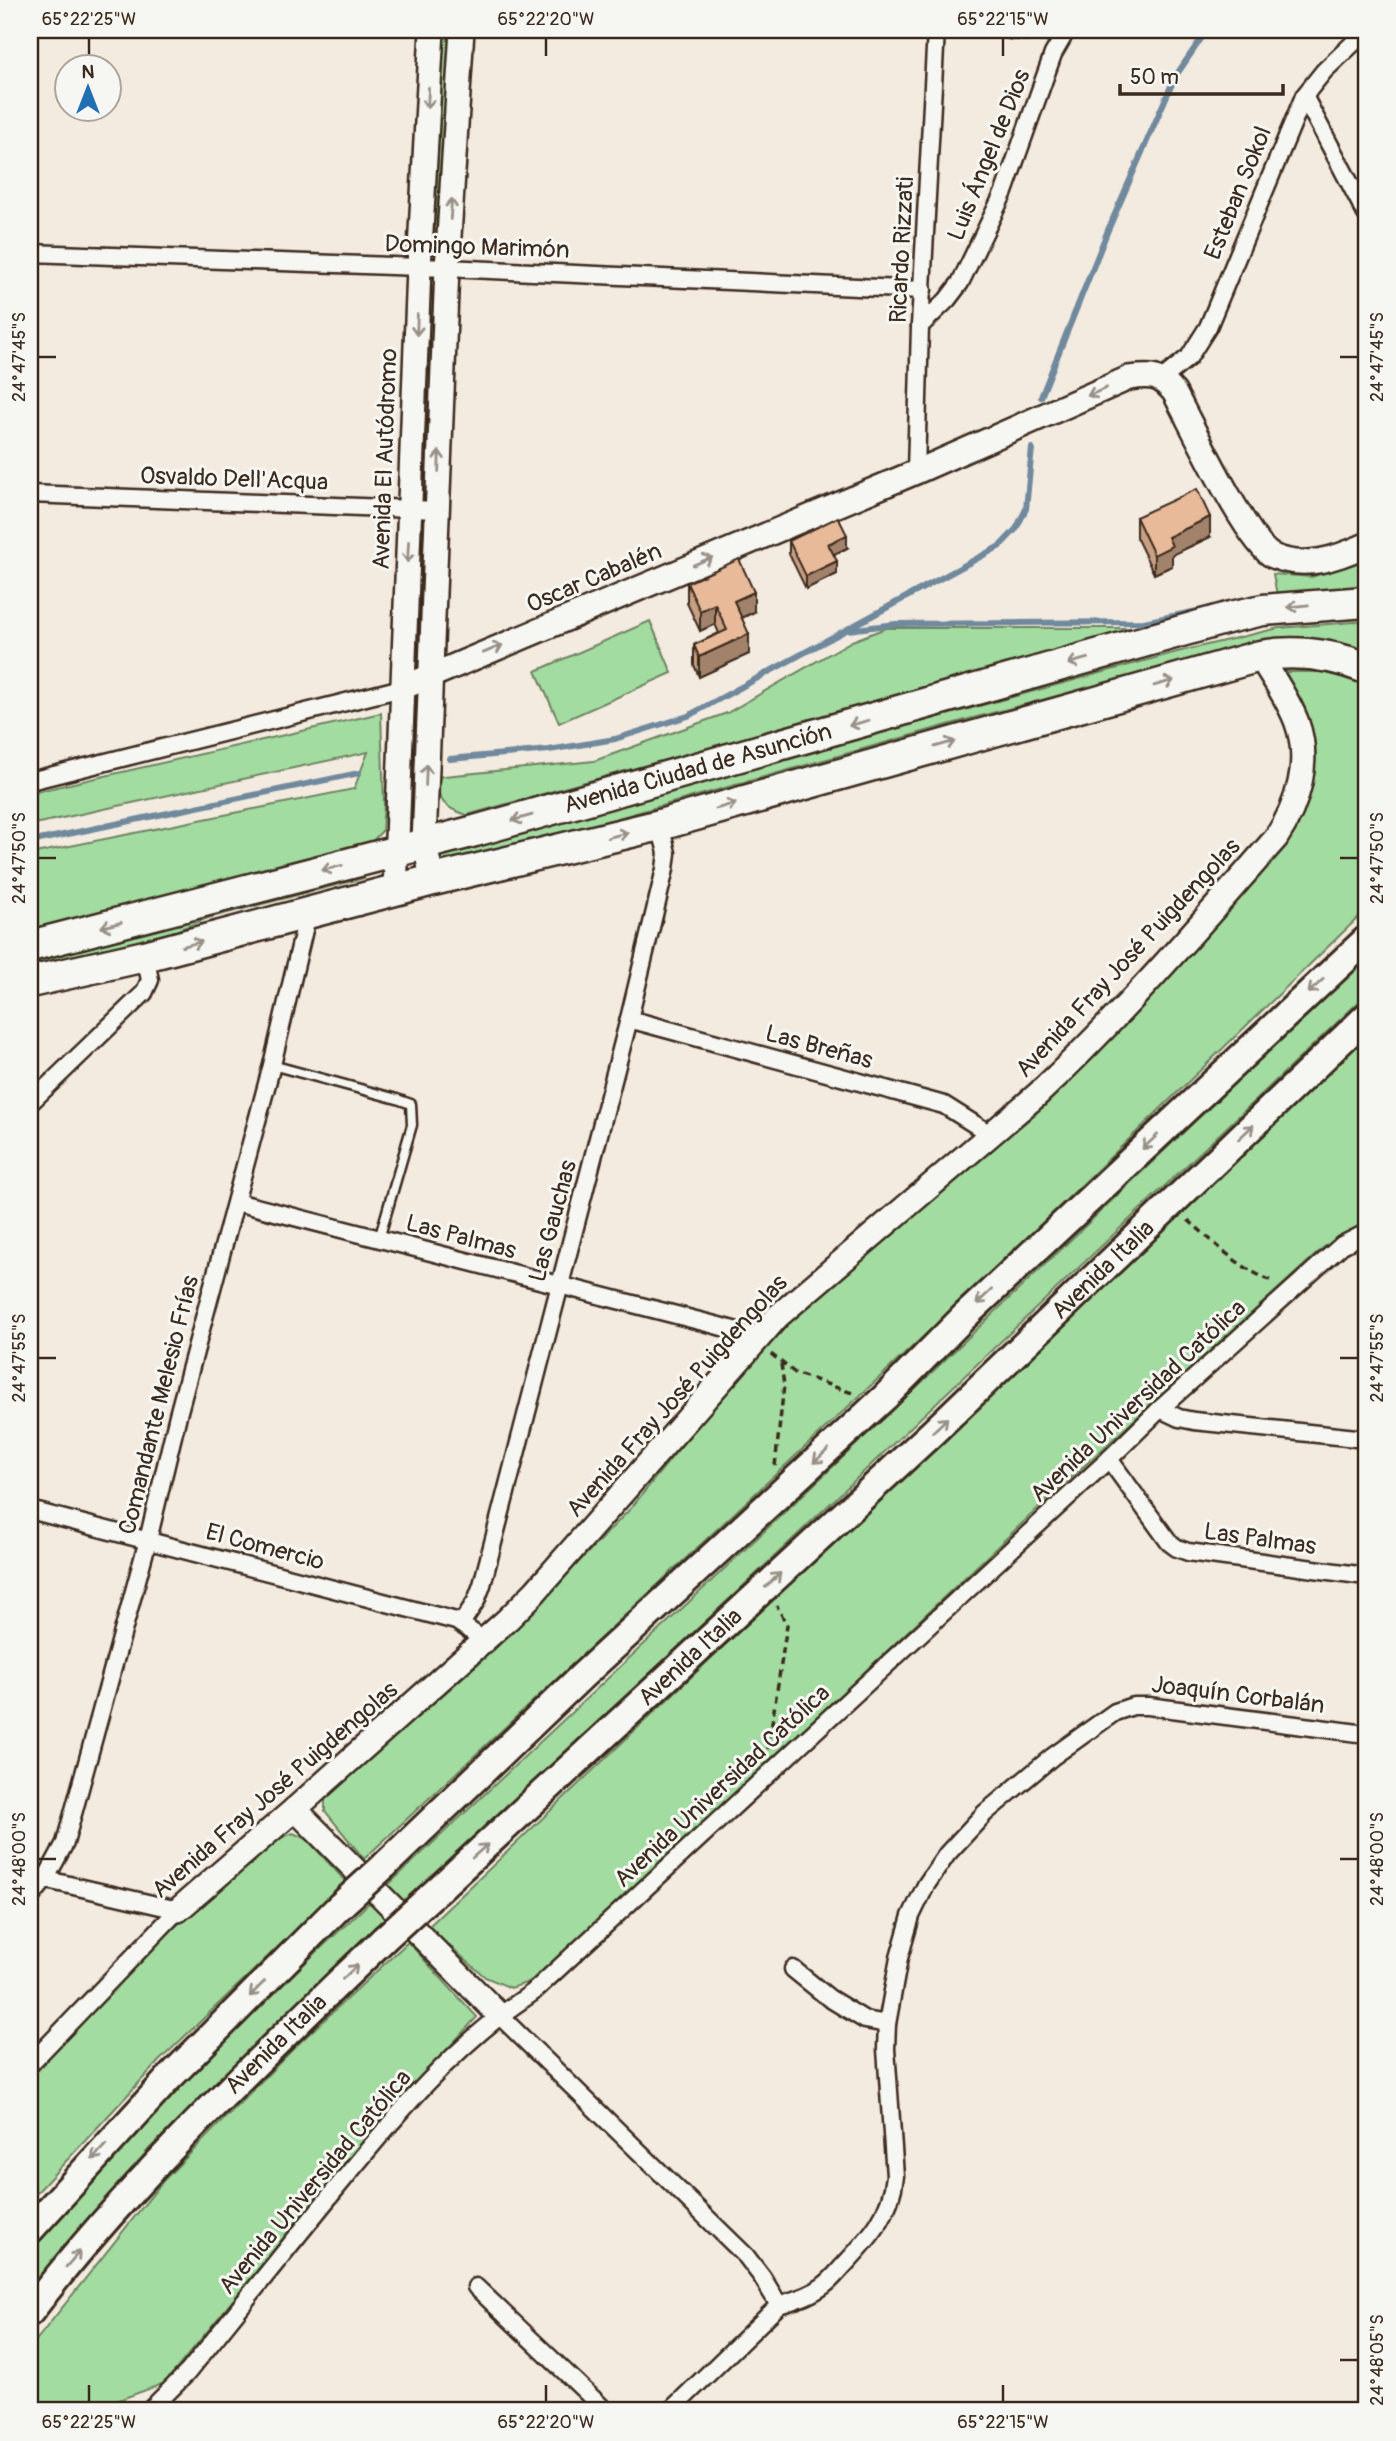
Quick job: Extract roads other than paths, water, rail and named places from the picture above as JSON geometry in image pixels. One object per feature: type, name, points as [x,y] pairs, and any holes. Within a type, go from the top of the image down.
[{"type":"highway","name":"Avenida Ciudad de Asunción","points":[[30,946],[411,847],[1231,617],[1263,610],[1366,603]]},
{"type":"highway","name":"Avenida Ciudad de Asunción","points":[[30,982],[145,956],[433,880],[660,825],[1260,656],[1307,653],[1366,668]]},
{"type":"main road","name":"Avenida Italia","points":[[30,2230],[169,2078],[340,1906],[582,1676],[885,1397],[965,1315],[1366,940]]},
{"type":"main road","name":"Avenida Italia","points":[[30,2312],[109,2217],[240,2078],[384,1939],[932,1433],[1366,1017]]},
{"type":"street","name":"Avenida El Autódromo","points":[[432,30],[419,268],[402,688],[411,847],[433,880]]},
{"type":"street","name":"Avenida El Autódromo","points":[[395,891],[411,847],[430,676],[447,268],[462,30]]},
{"type":"street","name":"Ricardo Rizzati","points":[[916,472],[920,326],[936,30]]},
{"type":"street","points":[[1010,30],[1066,31]]},
{"type":"street","name":"Luis Ángel de Dios","points":[[920,326],[947,300],[966,272],[1004,192],[1053,54],[1066,31]]},
{"type":"street","name":"Esteban Sokol","points":[[1162,379],[1189,357],[1208,327],[1304,96],[1324,71],[1366,31]]},
{"type":"street","points":[[1304,96],[1366,214]]},
{"type":"street","name":"Domingo Marimón","points":[[30,253],[447,268],[923,290]]},
{"type":"street","name":"Oscar Cabalén","points":[[30,781],[402,688],[916,472],[1129,378],[1144,376],[1162,379]]},
{"type":"street","points":[[1162,379],[1174,392],[1249,532],[1270,555],[1287,561],[1334,559],[1366,545]]},
{"type":"street","name":"Osvaldo Dell'Acqua","points":[[30,494],[436,510]]},
{"type":"street","name":"Avenida Fray José Puigdengolas","points":[[30,2064],[178,1910],[295,1809],[534,1593],[778,1316],[1071,1063],[1170,960],[1276,838],[1288,820],[1302,775],[1303,750],[1297,723],[1260,656]]},
{"type":"street","name":"Las Gauchas","points":[[461,1624],[476,1601],[482,1585],[629,1018],[665,869],[667,853],[660,825]]},
{"type":"street","name":"Comandante Melesio Frías","points":[[30,1898],[37,1878],[65,1843],[148,1541],[178,1415],[272,1065],[307,913]]},
{"type":"street","points":[[30,1103],[144,993],[150,980],[145,956]]},
{"type":"street","name":"Las Breñas","points":[[629,1018],[944,1105],[990,1133]]},
{"type":"street","name":"Las Palmas","points":[[236,1202],[715,1325],[756,1340]]},
{"type":"street","name":"Avenida Universidad Católica","points":[[149,2411],[188,2372],[403,2108],[470,2039],[532,1993],[1293,1288],[1342,1245],[1366,1233]]},
{"type":"street","points":[[1160,1409],[1179,1418],[1194,1421],[1366,1439]]},
{"type":"street","name":"Las Palmas","points":[[1109,1459],[1169,1542],[1177,1548],[1188,1552],[1366,1576]]},
{"type":"street","name":"El Comercio","points":[[30,1510],[442,1616],[461,1624],[484,1640]]},
{"type":"street","name":"Joaquín Corbalán","points":[[670,2411],[779,2305],[802,2298],[824,2286],[873,2235],[885,2215],[893,2195],[895,2176],[886,2049],[895,1971],[911,1916],[926,1885],[947,1854],[995,1805],[1052,1757],[1115,1712],[1133,1706],[1366,1734]]},
{"type":"street","points":[[295,1809],[499,2015],[746,2256],[779,2305]]},
{"type":"street","points":[[37,1878],[178,1910]]},
{"type":"street","points":[[793,1969],[829,1998],[865,2020],[887,2024]]},
{"type":"street","points":[[476,2287],[606,2411]]},
{"type":"lane","points":[[272,1065],[411,1104],[412,1125],[379,1240]]},
{"type":"waterway","points":[[1041,397],[1108,230],[1175,77],[1207,30]]},
{"type":"waterway","points":[[450,759],[549,750],[615,739],[688,716],[1000,546],[1016,529],[1026,509],[1032,448]]},
{"type":"waterway","points":[[848,630],[896,624],[1144,622],[1207,609]]},
{"type":"waterway","points":[[30,842],[359,773]]}]
